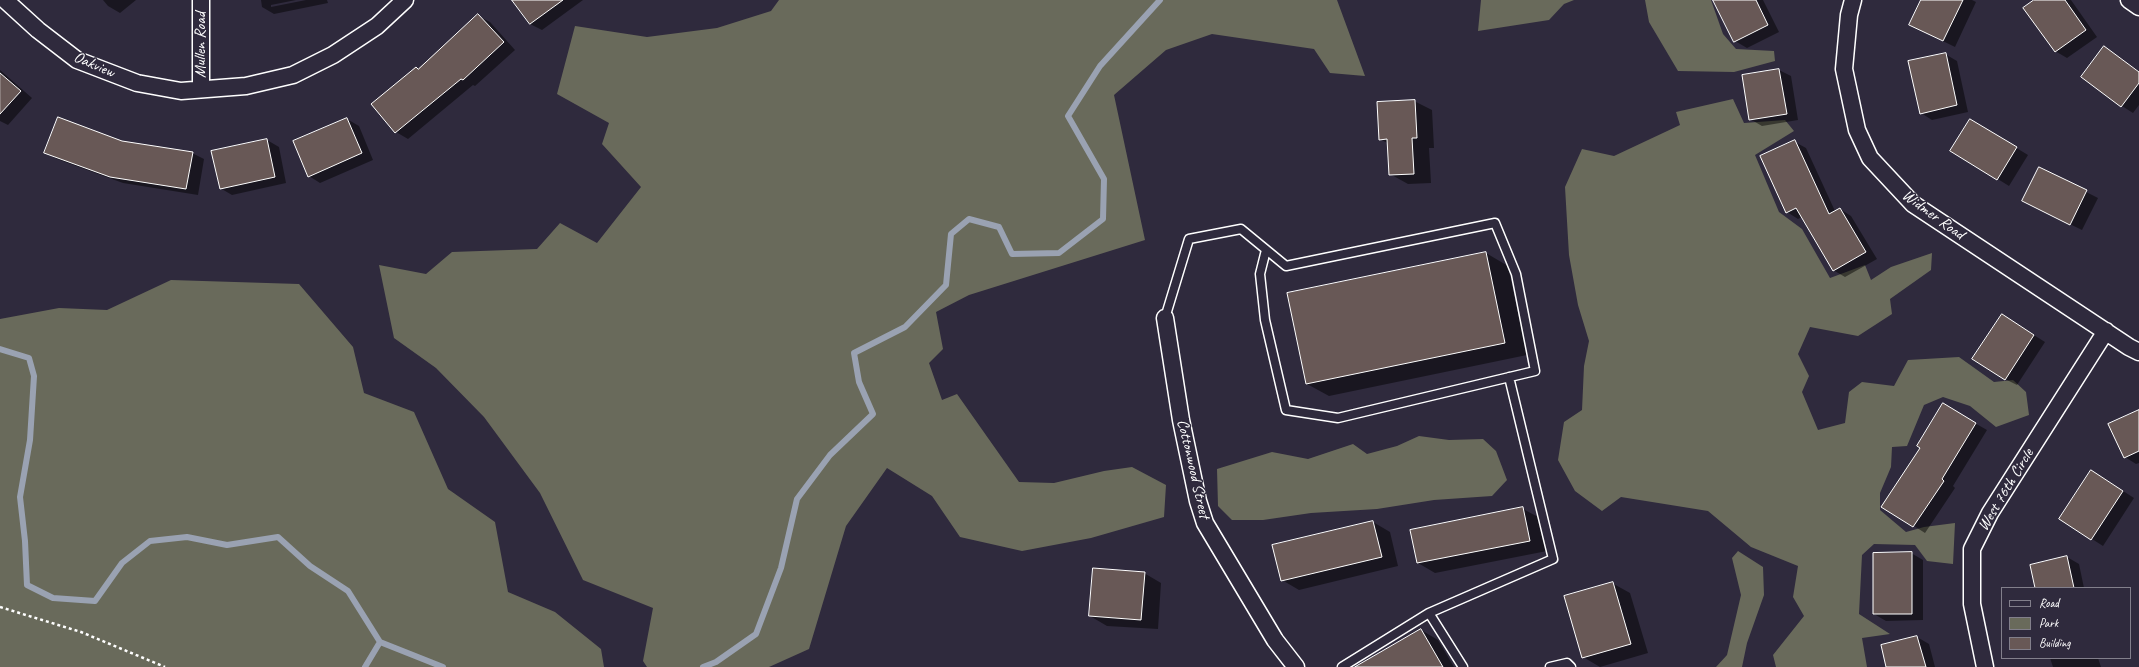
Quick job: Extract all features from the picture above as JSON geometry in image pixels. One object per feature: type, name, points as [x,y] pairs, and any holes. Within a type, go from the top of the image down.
[{"type":"street","name":"Oakview","points":[[5,0],[38,30],[78,60],[137,83],[181,91],[246,86],[294,75],[333,55],[377,26],[405,0]]},
{"type":"street","name":"Mullen Road","points":[[201,0],[201,89]]},
{"type":"street","name":"Widmer Road","points":[[1853,0],[1849,15],[1844,69],[1857,130],[1870,158],[1912,204],[2139,352]]},
{"type":"street","points":[[2129,0],[2139,7]]},
{"type":"street","name":"Cottonwood Street","points":[[1165,318],[1181,420],[1198,500],[1205,523],[1275,640],[1296,667]]},
{"type":"street","name":"West 76th Circle","points":[[1985,667],[1972,604],[1972,549],[1990,513],[2106,331]]},
{"type":"lane","points":[[1165,318],[1189,239],[1241,229],[1286,266],[1496,223],[1516,274],[1535,371],[1338,418],[1286,410],[1265,320],[1260,274],[1266,250]]},
{"type":"lane","points":[[1342,667],[1428,613],[1553,559],[1508,377]]},
{"type":"lane","points":[[1428,613],[1463,667]]},
{"type":"lane","points":[[1550,667],[1567,663],[1571,667]]},
{"type":"path","points":[[0,607],[81,632],[165,667]]},
{"type":"green space","points":[[779,0],[1337,0],[1365,76],[1330,73],[1314,49],[1212,34],[1166,50],[1114,95],[1145,240],[969,295],[936,312],[943,349],[929,363],[942,400],[957,394],[1019,482],[1054,483],[1104,471],[1132,467],[1166,485],[1164,517],[1091,538],[1022,551],[960,537],[932,496],[887,468],[846,526],[809,649],[769,667],[647,667],[643,661],[653,608],[583,580],[540,493],[484,417],[436,368],[394,338],[379,265],[426,274],[452,252],[537,249],[560,223],[597,243],[641,187],[602,144],[609,123],[557,94],[575,26],[647,37],[717,28],[771,11]]},
{"type":"green space","points":[[1481,0],[1574,0],[1564,4],[1549,20],[1478,31]]},
{"type":"green space","points":[[1645,0],[1711,0],[1723,34],[1736,49],[1774,51],[1775,61],[1734,72],[1678,71],[1649,22]]},
{"type":"green space","points":[[1733,99],[1744,123],[1785,120],[1794,131],[1755,155],[1779,212],[1802,229],[1830,278],[1865,265],[1871,280],[1891,267],[1932,253],[1931,270],[1890,299],[1892,314],[1858,336],[1810,327],[1798,354],[1809,376],[1802,392],[1818,430],[1845,423],[1849,392],[1862,382],[1894,386],[1908,360],[1959,357],[1994,382],[2013,380],[2026,392],[2029,415],[1996,427],[1970,406],[1943,397],[1924,405],[1907,446],[1892,447],[1891,467],[1880,493],[1880,510],[1906,532],[1924,527],[1955,523],[1953,564],[1927,561],[1915,545],[1874,544],[1862,555],[1859,614],[1890,634],[1862,638],[1867,667],[1776,667],[1773,655],[1804,616],[1793,597],[1798,566],[1751,547],[1708,511],[1621,497],[1602,511],[1575,491],[1558,460],[1564,422],[1582,410],[1584,366],[1589,341],[1578,305],[1569,255],[1565,187],[1582,149],[1614,156],[1680,125],[1676,112]]},
{"type":"green space","points":[[171,280],[299,284],[353,347],[364,393],[414,412],[448,489],[495,522],[508,592],[555,612],[601,649],[604,667],[0,667],[0,319],[59,308],[107,310]]},
{"type":"green space","points":[[1419,436],[1449,440],[1483,439],[1496,451],[1507,480],[1492,496],[1434,500],[1377,509],[1311,513],[1263,520],[1232,520],[1218,506],[1217,469],[1272,452],[1308,459],[1353,444],[1367,454],[1397,446]]},
{"type":"green space","points":[[1738,551],[1763,567],[1764,595],[1747,643],[1742,667],[1716,667],[1727,655],[1741,595],[1732,558]]},
{"type":"building","points":[[512,0],[563,0],[530,24]]},
{"type":"building","points":[[1713,0],[1756,0],[1768,25],[1734,42]]},
{"type":"building","points":[[1921,0],[1963,0],[1943,41],[1909,25]]},
{"type":"building","points":[[2034,0],[2065,0],[2086,30],[2055,52],[2023,8]]},
{"type":"building","points":[[478,14],[504,42],[463,80],[461,79],[395,133],[371,104],[416,67],[418,69]]},
{"type":"building","points":[[2104,46],[2139,72],[2139,83],[2121,107],[2081,77]]},
{"type":"building","points":[[1946,53],[1957,105],[1920,114],[1908,61]]},
{"type":"building","points":[[1779,69],[1787,114],[1749,120],[1742,75]]},
{"type":"building","points":[[0,73],[21,91],[0,114]]},
{"type":"building","points":[[1415,100],[1417,138],[1412,138],[1414,174],[1389,175],[1387,139],[1379,140],[1377,102]]},
{"type":"building","points":[[58,117],[122,141],[193,152],[186,189],[110,177],[44,153]]},
{"type":"building","points":[[347,118],[362,153],[308,177],[293,141]]},
{"type":"building","points":[[1970,119],[2017,147],[1997,180],[1950,151]]},
{"type":"building","points":[[267,139],[275,177],[220,189],[211,151]]},
{"type":"building","points":[[1795,140],[1829,214],[1840,208],[1866,252],[1833,271],[1796,208],[1786,213],[1760,156]]},
{"type":"building","points":[[2039,167],[2087,190],[2070,225],[2022,201]]},
{"type":"building","points":[[1486,252],[1505,343],[1306,384],[1287,293]]},
{"type":"building","points":[[2002,314],[2034,335],[2005,380],[1972,359]]},
{"type":"building","points":[[1943,403],[1976,423],[1942,479],[1944,481],[1913,527],[1881,507],[1920,448],[1917,446]]},
{"type":"building","points":[[2139,410],[2139,451],[2124,458],[2108,424]]},
{"type":"building","points":[[2091,470],[2123,491],[2091,540],[2059,519]]},
{"type":"building","points":[[1523,507],[1530,541],[1417,563],[1410,530]]},
{"type":"building","points":[[1373,521],[1382,557],[1281,581],[1272,545]]},
{"type":"building","points":[[1912,552],[1912,614],[1873,614],[1873,553]]},
{"type":"building","points":[[2067,556],[2074,587],[2035,587],[2030,565]]},
{"type":"building","points":[[1093,568],[1145,572],[1141,620],[1089,616]]},
{"type":"building","points":[[1613,582],[1631,644],[1582,658],[1564,596]]},
{"type":"building","points":[[1421,629],[1443,667],[1355,667]]},
{"type":"building","points":[[1917,636],[1926,667],[1886,667],[1881,645]]},
{"type":"waterway","points":[[703,667],[716,662],[756,634],[781,568],[797,499],[830,455],[873,414],[859,382],[854,353],[905,327],[946,285],[951,234],[969,219],[999,227],[1012,254],[1059,253],[1103,219],[1104,179],[1068,116],[1100,66],[1160,0]]},
{"type":"waterway","points":[[0,349],[29,358],[34,376],[30,440],[20,497],[25,541],[27,585],[53,598],[95,601],[122,563],[150,541],[187,537],[227,545],[278,537],[310,566],[348,591],[380,642],[365,667]]},
{"type":"waterway","points":[[380,642],[443,667]]}]
